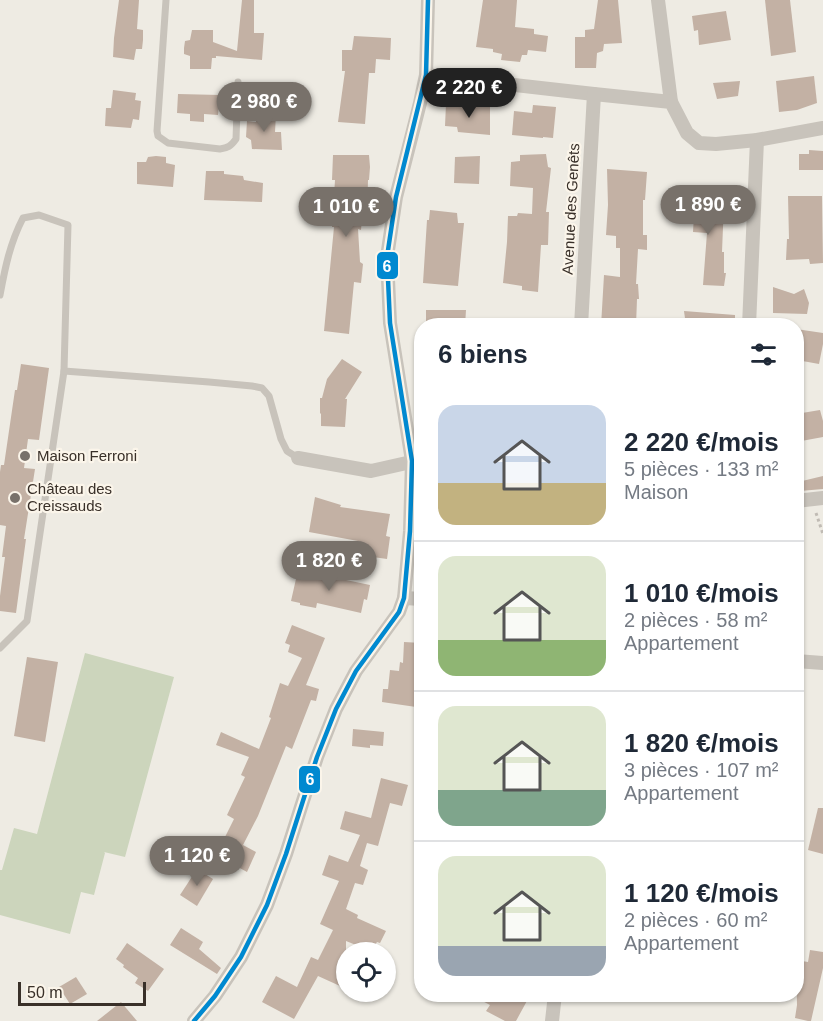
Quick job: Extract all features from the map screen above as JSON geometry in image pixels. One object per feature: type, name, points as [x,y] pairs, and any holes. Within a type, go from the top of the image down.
[{"type":"street","points":[[414,445],[390,323],[387,257],[396,197],[426,75],[428,0]]},
{"type":"street","points":[[658,0],[671,102],[687,134],[699,143],[716,144],[757,140],[823,128]]},
{"type":"street","points":[[426,75],[671,102]]},
{"type":"street","name":"Avenue des Genêts","points":[[581,318],[594,94]]},
{"type":"street","points":[[749,318],[757,140]]},
{"type":"street","points":[[298,458],[371,471],[414,461]]},
{"type":"street","points":[[194,1021],[215,996],[241,957],[267,905],[317,757],[336,709],[356,671],[399,612],[404,597],[414,490]]},
{"type":"street","points":[[404,597],[414,598]]},
{"type":"street","points":[[804,662],[823,663]]},
{"type":"street","points":[[552,1021],[554,1002]]},
{"type":"lane","points":[[166,0],[158,136],[168,143],[219,150],[233,144],[236,139],[238,82]]},
{"type":"lane","points":[[0,295],[6,261],[23,218],[39,215],[68,225],[64,371],[27,621],[0,648]]},
{"type":"lane","points":[[64,371],[262,388],[269,396],[287,452],[298,458]]},
{"type":"path","points":[[818,499],[823,534]]},
{"type":"green space","points":[[85,653],[174,677],[125,857],[104,852],[94,895],[81,892],[70,934],[0,915],[0,870],[2,870],[14,828],[37,834]]},
{"type":"building","points":[[119,0],[139,0],[137,29],[143,30],[143,40],[142,49],[136,49],[134,60],[113,57]]},
{"type":"building","points":[[242,0],[254,0],[254,33],[264,33],[262,60],[216,56],[212,58],[211,69],[190,69],[190,56],[184,54],[184,48],[185,41],[190,40],[192,30],[213,30],[213,42],[237,51]]},
{"type":"building","points":[[483,0],[517,0],[515,27],[534,29],[534,34],[548,36],[546,52],[528,50],[527,55],[522,55],[520,62],[501,60],[502,54],[493,52],[493,49],[476,47]]},
{"type":"building","points":[[598,0],[618,0],[622,43],[604,44],[603,51],[597,53],[596,68],[575,68],[575,37],[585,37],[585,30],[594,29]]},
{"type":"building","points":[[765,0],[790,0],[796,52],[771,56]]},
{"type":"building","points":[[726,11],[731,40],[699,45],[698,30],[694,31],[692,16]]},
{"type":"building","points":[[354,36],[391,38],[390,60],[376,59],[375,73],[369,73],[365,124],[338,122],[345,71],[342,71],[342,50],[352,50]]},
{"type":"building","points":[[814,76],[817,103],[797,110],[779,112],[776,81]]},
{"type":"building","points":[[740,81],[738,96],[717,99],[713,83]]},
{"type":"building","points":[[113,90],[136,93],[135,100],[141,101],[139,120],[133,119],[131,128],[105,126],[106,108],[111,108]]},
{"type":"building","points":[[178,94],[220,95],[218,115],[204,114],[204,122],[190,121],[190,114],[177,113]]},
{"type":"building","points":[[446,104],[490,106],[490,135],[458,132],[457,127],[445,126]]},
{"type":"building","points":[[533,105],[556,107],[553,138],[512,135],[514,111],[532,113]]},
{"type":"building","points":[[257,113],[276,114],[275,132],[281,132],[282,150],[252,149],[251,140],[246,137],[247,121],[256,122]]},
{"type":"building","points":[[809,150],[823,151],[823,170],[799,170],[799,154],[809,154]]},
{"type":"building","points":[[546,154],[548,167],[551,168],[546,212],[549,212],[548,245],[541,245],[538,292],[522,290],[522,286],[503,283],[508,216],[517,216],[518,213],[532,214],[533,188],[510,186],[511,162],[520,161],[520,155]]},
{"type":"building","points":[[333,155],[369,155],[367,217],[362,218],[361,230],[358,229],[360,262],[363,264],[361,283],[354,282],[349,334],[324,331],[334,227],[332,227],[335,180],[332,180]]},
{"type":"building","points":[[480,156],[479,184],[454,183],[455,157]]},
{"type":"building","points":[[148,157],[166,157],[166,163],[175,165],[173,187],[137,184],[137,162],[146,162]]},
{"type":"building","points":[[607,169],[647,172],[645,200],[643,200],[643,235],[647,235],[647,250],[638,249],[636,284],[638,284],[639,299],[637,299],[636,318],[601,318],[604,275],[620,277],[620,248],[616,248],[616,236],[606,235]]},
{"type":"building","points":[[206,171],[224,171],[224,174],[243,176],[244,180],[263,183],[262,202],[204,200]]},
{"type":"building","points":[[788,196],[822,196],[823,263],[810,264],[809,259],[786,260],[787,239],[789,239]]},
{"type":"building","points":[[724,202],[722,252],[724,252],[724,273],[726,273],[724,286],[703,285],[707,233],[693,232],[694,215],[668,212],[668,203]]},
{"type":"building","points":[[430,210],[457,213],[458,223],[464,223],[458,286],[423,283],[427,220],[429,220]]},
{"type":"building","points":[[773,287],[794,294],[804,289],[809,303],[807,314],[773,313]]},
{"type":"building","points":[[426,310],[466,310],[466,318],[426,318]]},
{"type":"building","points":[[684,311],[735,315],[735,318],[685,318]]},
{"type":"building","points":[[804,330],[823,333],[819,364],[804,361]]},
{"type":"building","points":[[342,359],[362,372],[345,399],[347,399],[345,427],[321,426],[320,398],[322,398],[327,379]]},
{"type":"building","points":[[21,364],[49,368],[39,440],[28,439],[24,468],[35,469],[16,613],[0,611],[5,557],[2,557],[6,526],[0,525],[0,472],[1,465],[4,465]]},
{"type":"building","points":[[820,410],[823,437],[804,441],[804,413]]},
{"type":"building","points":[[823,476],[823,489],[804,491],[804,481]]},
{"type":"building","points":[[315,497],[341,505],[340,507],[390,514],[386,536],[390,537],[387,559],[373,557],[373,553],[357,550],[358,541],[309,532]]},
{"type":"building","points":[[298,570],[370,585],[361,613],[317,603],[316,608],[291,601]]},
{"type":"building","points":[[292,625],[325,638],[306,685],[319,689],[316,701],[311,700],[292,749],[286,746],[258,816],[243,845],[256,852],[247,872],[216,855],[234,819],[227,815],[245,777],[241,775],[249,757],[216,745],[221,732],[259,749],[271,718],[269,717],[280,683],[288,686],[302,658],[288,652],[290,645],[285,643]]},
{"type":"building","points":[[404,642],[414,643],[414,707],[382,702],[383,689],[388,689],[390,670],[399,671],[400,662],[403,663]]},
{"type":"building","points":[[27,657],[58,662],[45,742],[14,736]]},
{"type":"building","points":[[353,729],[384,732],[383,746],[370,745],[370,748],[352,746]]},
{"type":"building","points":[[381,778],[408,785],[402,806],[390,803],[378,846],[367,843],[360,866],[368,870],[363,885],[355,883],[346,909],[358,915],[357,918],[386,931],[380,942],[336,942],[336,984],[318,976],[294,1019],[262,1002],[276,976],[297,987],[311,957],[318,960],[333,930],[320,924],[339,881],[322,875],[329,855],[348,862],[360,835],[340,829],[345,811],[371,818]]},
{"type":"building","points":[[818,808],[823,808],[823,854],[808,850]]},
{"type":"building","points":[[197,869],[213,879],[197,906],[180,895]]},
{"type":"building","points":[[181,928],[203,942],[199,949],[221,968],[217,974],[170,945]]},
{"type":"building","points":[[127,943],[164,969],[148,991],[135,983],[138,978],[116,959]]},
{"type":"building","points":[[810,950],[823,952],[823,968],[811,1021],[795,1018],[797,1002],[804,1002],[804,961],[808,962]]},
{"type":"building","points":[[76,977],[87,994],[70,1004],[59,987]]},
{"type":"building","points":[[121,1002],[137,1021],[97,1021]]},
{"type":"building","points":[[484,1002],[526,1002],[516,1021],[505,1021],[486,1011],[490,1005]]},
{"type":"transit line","name":"6","points":[[194,1021],[215,996],[241,957],[267,905],[317,757],[336,709],[356,671],[399,612],[404,598],[410,531],[412,461],[390,323],[387,257],[396,197],[426,75],[428,0]]},
{"type":"place","name":"Maison Ferroni","points":[[25,456]]},
{"type":"place","name":"Château des Creissauds","points":[[15,498]]}]
